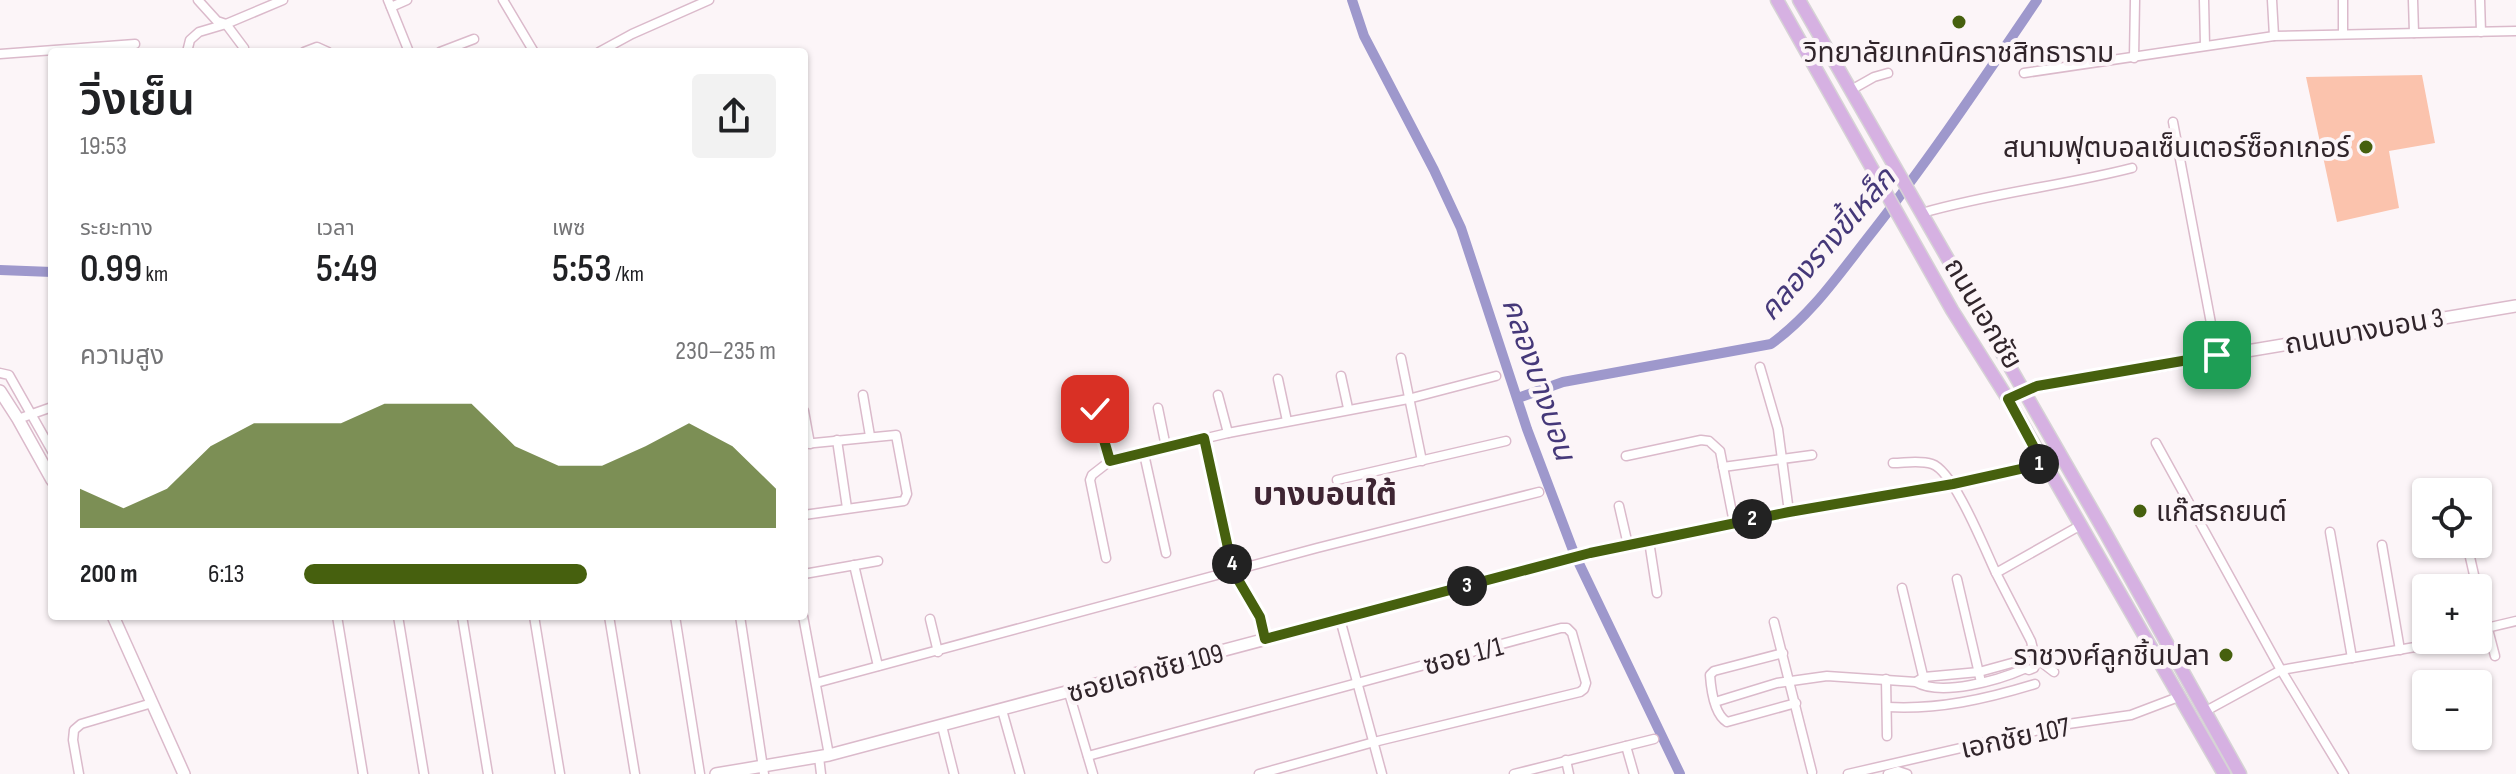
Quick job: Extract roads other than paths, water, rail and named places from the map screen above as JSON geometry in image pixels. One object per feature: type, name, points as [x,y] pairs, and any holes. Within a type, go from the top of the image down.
[{"type":"main road","name":"ถนนเอกชัย","points":[[1777,0],[1952,310],[2008,399],[2224,774]]},
{"type":"main road","name":"ถนนเอกชัย","points":[[1799,0],[2240,774]]},
{"type":"main road","points":[[2008,399],[2024,391]]},
{"type":"main road","points":[[2124,599],[2137,590]]},
{"type":"street","points":[[198,0],[217,21],[226,24],[244,48]]},
{"type":"street","points":[[187,48],[195,35],[205,29],[226,24],[262,4],[283,0]]},
{"type":"street","points":[[407,0],[389,3],[407,48]]},
{"type":"street","points":[[503,0],[532,48]]},
{"type":"street","points":[[606,48],[709,0]]},
{"type":"street","points":[[2134,58],[2135,0]]},
{"type":"street","points":[[2204,0],[2205,45]]},
{"type":"street","points":[[2272,0],[2274,36]]},
{"type":"street","points":[[2343,0],[2343,34]]},
{"type":"street","points":[[2413,0],[2414,33]]},
{"type":"street","points":[[2480,0],[2481,32]]},
{"type":"street","points":[[2024,73],[2274,36],[2516,31]]},
{"type":"street","points":[[450,48],[474,39]]},
{"type":"street","points":[[81,48],[135,44]]},
{"type":"street","points":[[0,54],[48,50]]},
{"type":"street","points":[[1851,90],[1888,73]]},
{"type":"street","points":[[2173,122],[2217,355]]},
{"type":"street","points":[[1920,209],[2075,183],[2132,168]]},
{"type":"street","name":"ถนนบางบอน 3","points":[[2024,391],[2037,386],[2516,306]]},
{"type":"street","points":[[1401,358],[1422,461]]},
{"type":"street","points":[[1760,367],[1774,408],[1789,512]]},
{"type":"street","points":[[0,373],[9,375],[48,443]]},
{"type":"street","points":[[1341,376],[1348,408]]},
{"type":"street","points":[[1106,558],[1090,480],[1110,461],[1348,408],[1408,399],[1496,376]]},
{"type":"street","points":[[1278,379],[1287,421]]},
{"type":"street","points":[[0,391],[48,473]]},
{"type":"street","points":[[863,395],[870,436]]},
{"type":"street","points":[[1218,395],[1228,433]]},
{"type":"street","points":[[18,419],[48,408]]},
{"type":"street","points":[[1158,408],[1166,447]]},
{"type":"street","points":[[1095,409],[1110,461]]},
{"type":"street","points":[[808,444],[893,434],[898,438],[906,499],[808,514]]},
{"type":"street","points":[[1204,438],[1233,571],[1260,617],[1265,639]]},
{"type":"street","points":[[837,440],[847,508]]},
{"type":"street","points":[[1626,456],[1701,440],[1709,441],[1720,451],[1734,523]]},
{"type":"street","points":[[1337,480],[1506,441]]},
{"type":"street","points":[[2156,443],[2281,670],[2344,774]]},
{"type":"street","points":[[1144,454],[1166,553]]},
{"type":"street","points":[[1723,467],[1812,455]]},
{"type":"street","points":[[1893,463],[1931,464],[1953,484],[2036,656],[2034,668],[2021,665],[1922,682]]},
{"type":"street","name":"ซอยเอกชัย 109","points":[[716,774],[764,770],[824,756],[1590,553],[2043,464]]},
{"type":"street","points":[[816,683],[1539,492]]},
{"type":"street","points":[[1619,506],[1628,545]]},
{"type":"street","points":[[1996,573],[2081,525]]},
{"type":"street","points":[[2330,532],[2352,658]]},
{"type":"street","points":[[1649,541],[1657,593]]},
{"type":"street","points":[[2382,545],[2400,650]]},
{"type":"street","points":[[808,573],[878,561]]},
{"type":"street","points":[[854,565],[878,666]]},
{"type":"street","points":[[1957,579],[1981,682]]},
{"type":"street","points":[[1902,588],[1922,682]]},
{"type":"street","points":[[930,619],[938,652]]},
{"type":"street","points":[[1340,619],[1382,774]]},
{"type":"street","points":[[115,620],[184,774]]},
{"type":"street","points":[[338,620],[363,774]]},
{"type":"street","points":[[399,620],[424,774]]},
{"type":"street","points":[[463,620],[488,774]]},
{"type":"street","points":[[535,620],[560,774]]},
{"type":"street","points":[[610,620],[635,774]]},
{"type":"street","points":[[676,620],[700,774]]},
{"type":"street","points":[[741,620],[764,770]]},
{"type":"street","points":[[804,620],[816,683],[824,756],[821,774]]},
{"type":"street","points":[[2492,626],[2516,621]]},
{"type":"street","points":[[1774,622],[1812,772]]},
{"type":"street","name":"ซอย 1/1","points":[[1088,756],[1567,628],[1572,633],[1586,683],[1580,692],[1374,742]]},
{"type":"street","points":[[2204,712],[2281,670],[2412,648]]},
{"type":"street","points":[[2492,650],[2495,656]]},
{"type":"street","points":[[2021,665],[2021,654],[2027,651],[2054,672]]},
{"type":"street","points":[[1783,653],[1714,671],[1710,675],[1715,702],[1720,717],[1727,722],[1796,703]]},
{"type":"street","points":[[1715,702],[1790,681],[1842,675],[1948,687],[1981,682],[2021,665]]},
{"type":"street","points":[[1886,679],[1887,736]]},
{"type":"street","points":[[1887,707],[1952,705],[2035,684]]},
{"type":"street","points":[[1069,693],[1093,774]]},
{"type":"street","name":"เอกชัย 107","points":[[1848,774],[2061,725],[2131,715],[2181,696]]},
{"type":"street","points":[[79,774],[74,730],[81,724],[152,703]]},
{"type":"street","points":[[1002,710],[1020,774]]},
{"type":"street","points":[[942,726],[954,774]]},
{"type":"street","points":[[1514,774],[1654,739]]},
{"type":"street","points":[[1259,774],[1374,742]]},
{"type":"street","points":[[1626,746],[1634,774]]},
{"type":"street","points":[[1566,760],[1569,774]]},
{"type":"street","points":[[1888,774],[1898,771],[1907,774]]},
{"type":"waterway","name":"คลองบางบอน","points":[[1352,0],[1364,36],[1461,228],[1527,429],[1574,553],[1680,774]]},
{"type":"waterway","name":"คลองรางขี้เหล็ก","points":[[1518,398],[1563,382],[1771,344],[1822,295],[1889,211],[2037,0]]},
{"type":"waterway","points":[[0,270],[48,272]]},
{"type":"place","name":"วิทยาลัยเทคนิคราชสิทธาราม","points":[[1959,22]]},
{"type":"place","name":"สนามฟุตบอลเซ็นเตอร์ซ็อกเกอร์","points":[[2366,147]]},
{"type":"place","name":"แก๊สรถยนต์","points":[[2140,511]]},
{"type":"place","name":"ราชวงศ์ลูกชิ้นปลา","points":[[2226,655]]},
{"type":"district","name":"บางบอนใต้","points":[[1325,494]]}]
